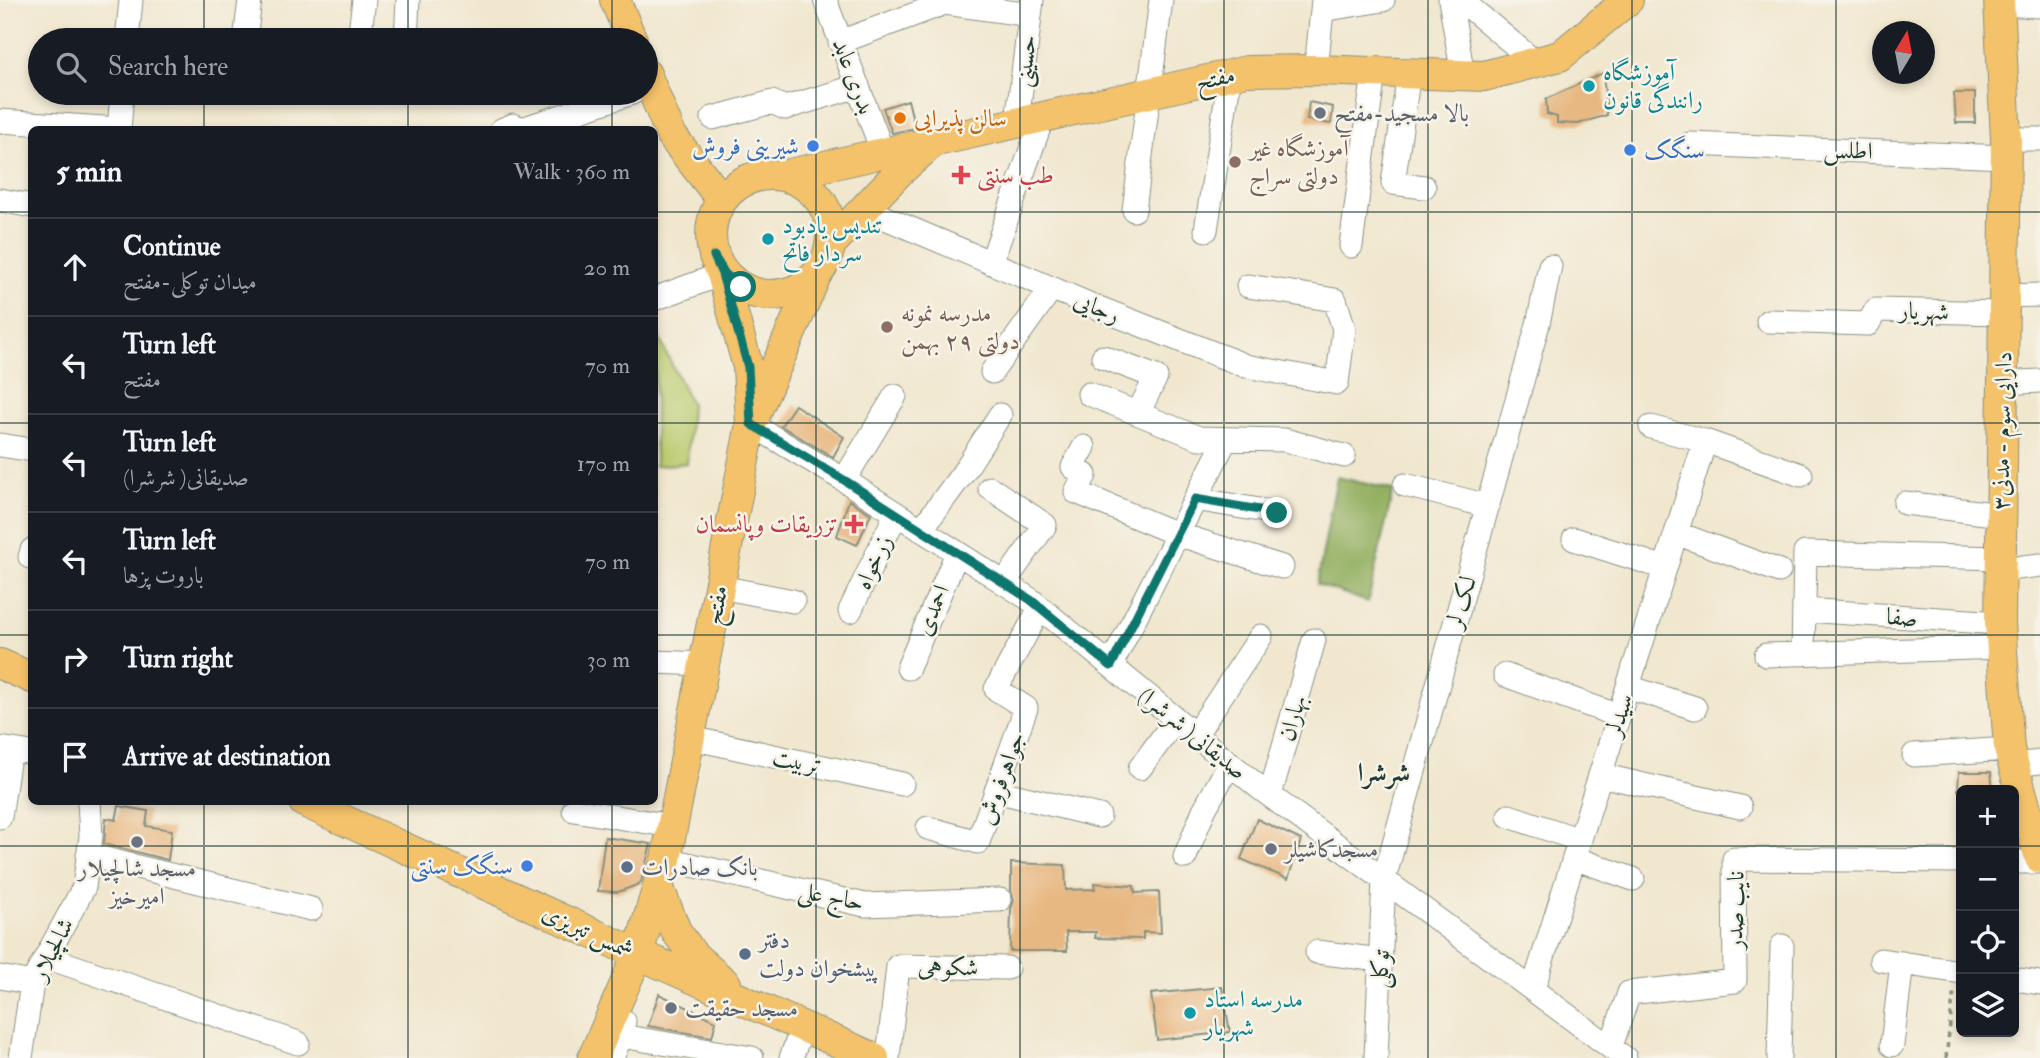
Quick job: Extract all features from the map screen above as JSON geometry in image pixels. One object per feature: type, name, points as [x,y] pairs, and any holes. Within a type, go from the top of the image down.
[{"type":"main road","points":[[615,0],[627,28]]},
{"type":"main road","name":"دارایی سوم - مدنی۳","points":[[1999,2],[2006,148],[2001,635],[2040,860]]},
{"type":"main road","name":"مفتح","points":[[830,245],[899,172],[935,140],[1247,71],[1317,70],[1484,76],[1560,56],[1617,3]]},
{"type":"main road","points":[[655,105],[671,135],[722,200]]},
{"type":"main road","points":[[781,176],[935,140]]},
{"type":"main road","points":[[751,424],[825,260],[830,245],[830,226],[825,209],[814,194],[799,182],[781,176],[764,175],[748,180],[733,188],[722,200],[713,218],[710,237],[718,265],[741,287],[761,294],[782,294],[801,286],[817,273]]},
{"type":"main road","name":"مفتح","points":[[593,1058],[638,954],[662,873],[691,738],[751,424],[748,367],[718,265]]},
{"type":"main road","points":[[0,664],[28,676]]},
{"type":"main road","name":"شمس تبریزی","points":[[319,805],[344,810],[638,954],[874,1058]]},
{"type":"main road","points":[[662,873],[676,931],[693,954],[724,983],[764,1009]]},
{"type":"street","points":[[128,28],[131,0]]},
{"type":"street","points":[[246,28],[250,0]]},
{"type":"street","points":[[360,28],[364,0]]},
{"type":"street","points":[[407,28],[408,0]]},
{"type":"street","name":"بدری عابد","points":[[825,0],[883,153]]},
{"type":"street","points":[[1134,209],[1161,0]]},
{"type":"street","points":[[1317,70],[1322,5],[1382,0]]},
{"type":"street","points":[[1450,0],[1463,75]]},
{"type":"street","points":[[1461,0],[1535,62]]},
{"type":"street","points":[[1999,2],[2040,6]]},
{"type":"street","points":[[840,41],[945,3],[1031,8]]},
{"type":"street","name":"حسینی","points":[[991,263],[1030,119],[1031,8]]},
{"type":"street","points":[[1351,246],[1374,72]]},
{"type":"street","points":[[1409,73],[1392,183],[1424,187]]},
{"type":"street","points":[[1206,229],[1230,75]]},
{"type":"street","points":[[713,118],[772,102],[785,108],[858,86]]},
{"type":"street","points":[[119,126],[121,105]]},
{"type":"street","points":[[533,126],[590,105]]},
{"type":"street","points":[[0,121],[74,126]]},
{"type":"street","name":"اطلس","points":[[1690,144],[2006,148],[2040,139]]},
{"type":"street","points":[[0,200],[28,205]]},
{"type":"street","name":"رجایی","points":[[864,209],[1051,289],[1246,366],[1337,383],[1344,329],[1335,300],[1248,286]]},
{"type":"street","points":[[658,297],[718,265]]},
{"type":"street","name":"لک لر","points":[[1384,879],[1538,324],[1550,266]]},
{"type":"street","points":[[992,372],[1051,289]]},
{"type":"street","points":[[2004,305],[2040,295]]},
{"type":"street","name":"شهریار","points":[[1768,321],[1868,324],[1876,310],[2004,305]]},
{"type":"street","points":[[1103,357],[1156,377],[1138,413]]},
{"type":"street","points":[[2003,383],[2040,382]]},
{"type":"street","points":[[1089,394],[1199,438],[1285,440],[1345,456]]},
{"type":"street","points":[[844,480],[895,396]]},
{"type":"street","points":[[921,530],[963,473],[1000,415]]},
{"type":"street","name":"(شرشرا )صدیقانی","points":[[751,424],[896,513],[1040,608],[1270,795],[1618,1052]]},
{"type":"street","points":[[1651,426],[1705,441],[1801,475]]},
{"type":"street","points":[[1111,666],[1226,439]]},
{"type":"street","name":"سیدلر","points":[[1533,989],[1705,441]]},
{"type":"street","points":[[0,446],[28,450]]},
{"type":"street","points":[[1084,447],[1073,467],[1085,475],[1076,492],[1177,534],[1282,567]]},
{"type":"street","points":[[1405,485],[1488,506]]},
{"type":"street","points":[[990,488],[1045,525],[1004,583]]},
{"type":"street","points":[[1195,499],[1277,513]]},
{"type":"street","points":[[1905,503],[2001,515]]},
{"type":"street","name":"زرخواه","points":[[850,611],[896,513]]},
{"type":"street","points":[[1676,533],[1779,571]]},
{"type":"street","points":[[1574,539],[1665,568]]},
{"type":"street","name":"احمدی","points":[[908,667],[957,553]]},
{"type":"street","points":[[1803,654],[1805,553],[2040,565]]},
{"type":"street","points":[[720,587],[793,601]]},
{"type":"street","name":"جواهرفروش","points":[[928,828],[978,842],[1026,708],[996,689],[1040,608]]},
{"type":"street","name":"صفا","points":[[1804,610],[2001,635]]},
{"type":"street","points":[[1766,655],[1803,654],[2001,635]]},
{"type":"street","points":[[1195,735],[1261,636]]},
{"type":"street","name":"بهاران","points":[[1270,795],[1314,640]]},
{"type":"street","points":[[658,662],[705,664]]},
{"type":"street","points":[[1504,675],[1619,716]]},
{"type":"street","points":[[1628,687],[1695,708]]},
{"type":"street","points":[[1140,768],[1176,719]]},
{"type":"street","name":"تربیت","points":[[691,738],[902,784]]},
{"type":"street","points":[[0,817],[14,750]]},
{"type":"street","points":[[1914,755],[2021,759]]},
{"type":"street","points":[[1185,857],[1204,810],[1230,763]]},
{"type":"street","points":[[1600,775],[1740,807]]},
{"type":"street","points":[[996,791],[1099,816]]},
{"type":"street","name":"شالچیلار","points":[[21,1058],[32,982],[84,887],[91,836],[89,805]]},
{"type":"street","points":[[574,810],[672,825]]},
{"type":"street","points":[[1509,816],[1633,879]]},
{"type":"street","points":[[88,855],[311,909]]},
{"type":"street","name":"نایب صدر","points":[[1618,1052],[1629,993],[1735,981],[1734,859],[1956,861]]},
{"type":"street","points":[[2019,862],[2040,860]]},
{"type":"street","name":"حاج علی","points":[[662,873],[865,905],[1000,900]]},
{"type":"street","name":"توکلی","points":[[1376,1058],[1384,879]]},
{"type":"street","points":[[1782,946],[1783,1058]]},
{"type":"street","points":[[1317,952],[1380,960]]},
{"type":"street","points":[[612,1058],[621,1036],[638,954]]},
{"type":"street","points":[[46,957],[298,1044]]},
{"type":"street","points":[[1892,1045],[1891,962],[1956,971]]},
{"type":"street","name":"شکوهی","points":[[888,1058],[898,966],[1007,968]]},
{"type":"street","points":[[0,977],[32,982]]},
{"type":"street","points":[[2019,980],[2040,983]]},
{"type":"street","points":[[792,1058],[803,1026]]},
{"type":"street","points":[[621,1036],[752,1058]]},
{"type":"path","points":[[1946,1058],[1959,974]]},
{"type":"green space","points":[[658,336],[691,404],[687,463],[658,466]]},
{"type":"green space","points":[[1337,477],[1393,490],[1368,602],[1317,584]]},
{"type":"building","name":"آموزشگاه رانندگی قانون","points":[[1603,73],[1607,115],[1578,124],[1557,123],[1557,117],[1547,114],[1546,99]]},
{"type":"building","points":[[1954,93],[1975,93],[1975,123],[1956,123]]},
{"type":"building","name":"سالن پذیرایی","points":[[908,100],[915,128],[892,133],[883,108]]},
{"type":"building","name":"بالا مسجید-مفتح","points":[[1309,102],[1333,107],[1331,124],[1307,120]]},
{"type":"building","points":[[795,405],[844,437],[833,457],[781,426]]},
{"type":"building","name":"تزریقات وپانسمان","points":[[849,500],[871,514],[857,545],[837,536]]},
{"type":"building","points":[[1959,772],[1991,772],[1992,785],[1958,785]]},
{"type":"building","name":"مسجد شالچیلار امیرخیز","points":[[119,806],[148,811],[146,826],[172,830],[168,860],[104,844],[106,818],[116,820]]},
{"type":"building","name":"مسجدکاشیلر","points":[[1257,819],[1301,840],[1288,879],[1241,859]]},
{"type":"building","name":"بانک صادرات","points":[[605,837],[651,844],[641,882],[637,885],[618,892],[598,891]]},
{"type":"building","points":[[1011,863],[1065,865],[1066,890],[1095,889],[1094,883],[1134,886],[1135,893],[1159,892],[1161,933],[1143,932],[1143,939],[1095,938],[1096,932],[1066,932],[1067,951],[1010,951],[1011,909],[1014,900],[1011,891]]},
{"type":"building","name":"مدرسه استاد شهریار","points":[[1222,987],[1230,1032],[1157,1040],[1151,994]]},
{"type":"building","name":"مسجد حقیقت","points":[[659,994],[716,1021],[712,1037],[648,1026]]},
{"type":"place","name":"آموزشگاه رانندگی قانون","points":[[1589,86]]},
{"type":"place","name":"بالا مسجید-مفتح","points":[[1320,113]]},
{"type":"place","name":"سالن پذیرایی","points":[[900,118]]},
{"type":"place","name":"شیرینی فروش","points":[[813,146]]},
{"type":"place","name":"سنگک","points":[[1630,150]]},
{"type":"place","name":"آموزشگاه غیر دولتی سراج","points":[[1235,162]]},
{"type":"place","name":"طب سنتی","points":[[961,175]]},
{"type":"place","name":"تندیس یادبود سردار فاتح","points":[[768,239]]},
{"type":"place","name":"مدرسه نمونه دولتی ۲۹ بهمن","points":[[887,327]]},
{"type":"place","name":"تزریقات وپانسمان","points":[[854,524]]},
{"type":"place","name":"مسجد شالچیلار امیرخیز","points":[[137,842]]},
{"type":"place","name":"مسجدکاشیلر","points":[[1271,849]]},
{"type":"place","name":"سنگک سنتی","points":[[527,866]]},
{"type":"place","name":"بانک صادرات","points":[[627,867]]},
{"type":"place","name":"دفتر پیشخوان دولت","points":[[745,954]]},
{"type":"place","name":"مسجد حقیقت","points":[[671,1008]]},
{"type":"place","name":"مدرسه استاد شهریار","points":[[1190,1013]]},
{"type":"district","name":"شرشرا","points":[[1384,772]]},
{"type":"route","points":[[741,287],[725,274],[714,256],[722,274],[748,367],[751,424],[1031,600],[1111,666],[1195,499],[1277,513]]}]
